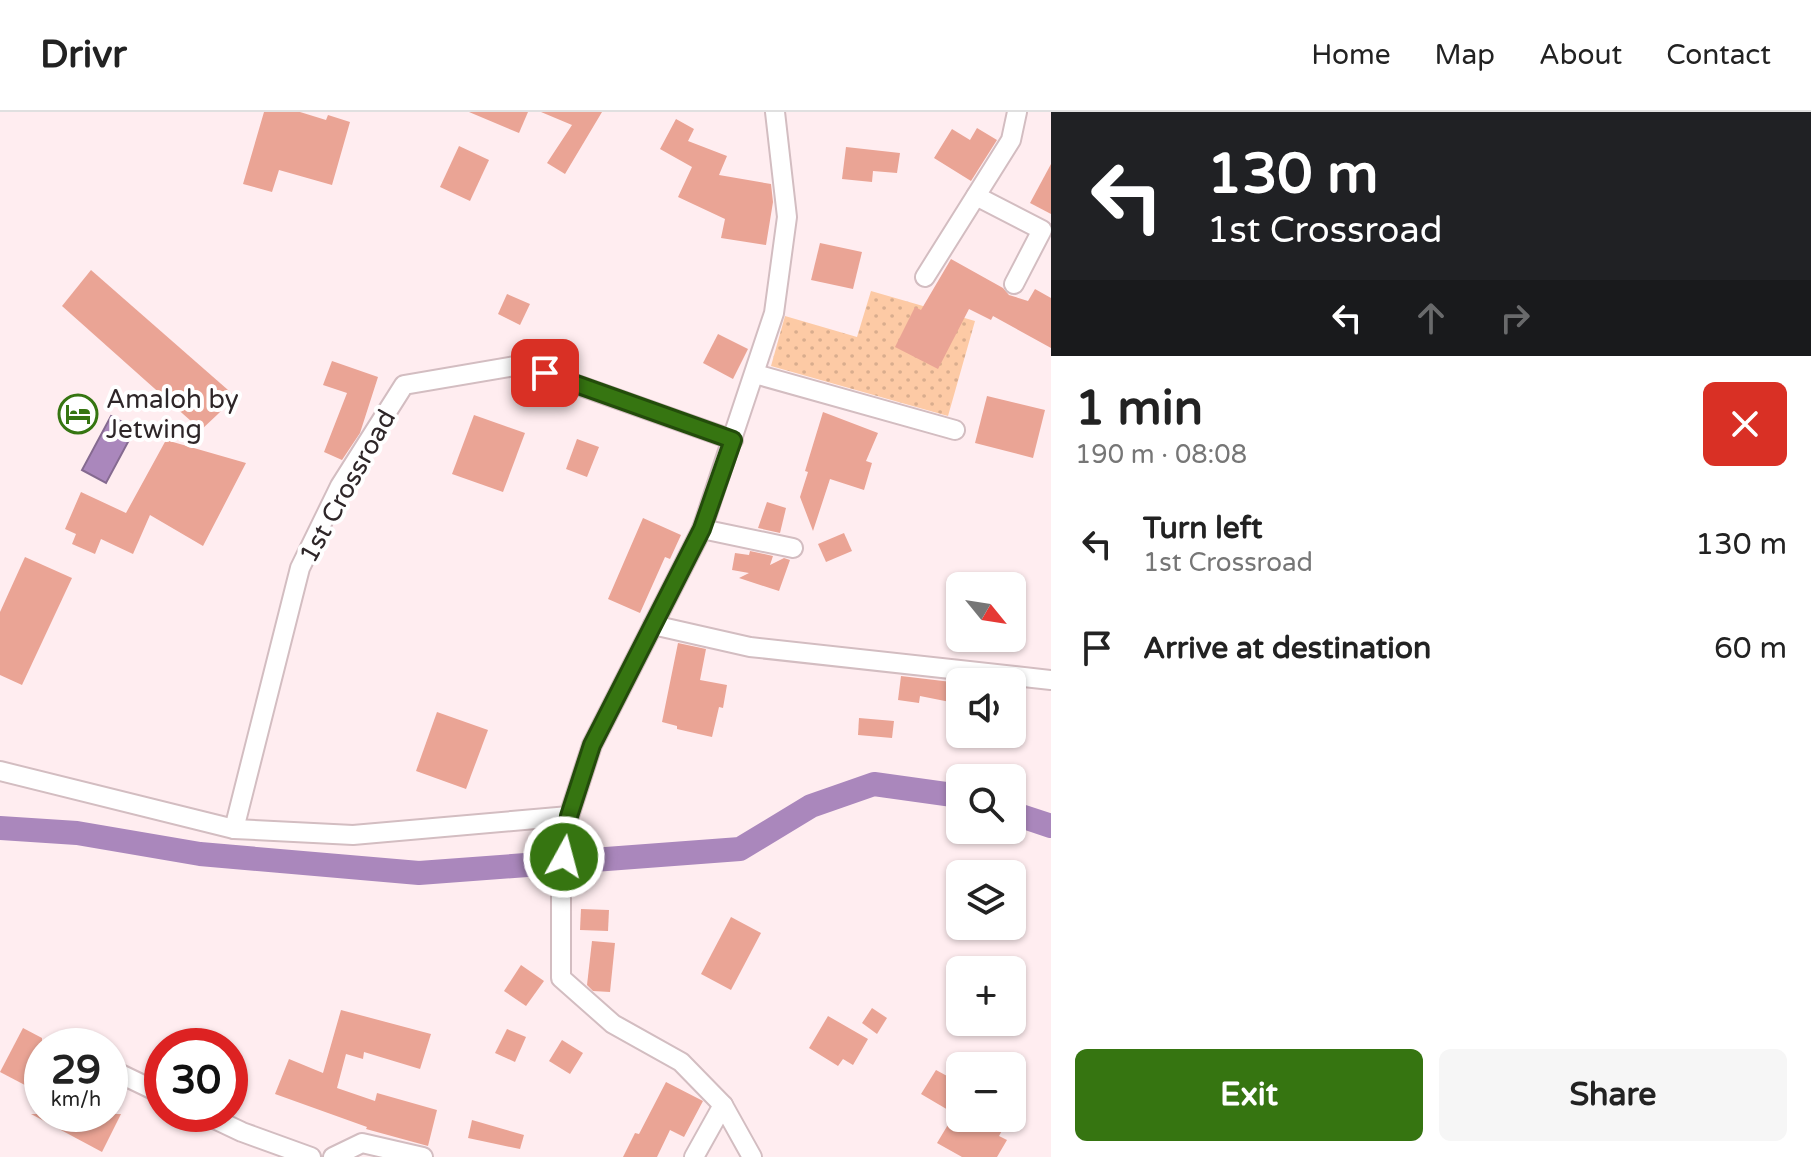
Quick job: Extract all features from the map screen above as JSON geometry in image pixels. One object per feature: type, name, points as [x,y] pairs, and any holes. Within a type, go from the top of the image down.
[{"type":"street","points":[[752,1157],[723,1105],[681,1062],[613,1024],[561,978],[561,878],[569,816],[592,745],[702,529],[774,313],[787,217],[775,112]]},
{"type":"street","points":[[925,277],[1011,140],[1017,112]]},
{"type":"street","points":[[976,196],[1042,230],[1014,284]]},
{"type":"street","name":"1st Crossroad","points":[[234,829],[300,568],[340,486],[404,385],[521,365],[733,440]]},
{"type":"street","points":[[755,374],[955,430]]},
{"type":"street","points":[[702,529],[793,548]]},
{"type":"street","points":[[653,625],[750,647],[1051,680]]},
{"type":"street","points":[[0,771],[234,829],[353,835],[569,816]]},
{"type":"street","points":[[694,1157],[723,1105]]},
{"type":"street","points":[[242,1132],[311,1157]]},
{"type":"street","points":[[333,1157],[362,1143],[423,1157]]},
{"type":"shaded area","points":[[871,291],[975,321],[948,416],[771,366],[785,316],[857,337]]},
{"type":"shaded area","points":[[111,416],[135,429],[106,483],[82,470]]},
{"type":"building","points":[[264,112],[300,112],[326,120],[328,115],[350,122],[332,185],[279,170],[272,192],[243,184]]},
{"type":"building","points":[[469,112],[528,112],[519,133]]},
{"type":"building","points":[[541,112],[602,112],[565,174],[547,163],[572,125]]},
{"type":"building","points":[[676,119],[694,129],[688,141],[727,156],[719,175],[771,184],[773,202],[766,245],[721,238],[725,219],[678,197],[692,167],[660,149]]},
{"type":"building","points":[[977,128],[997,140],[971,181],[934,158],[952,129],[970,140]]},
{"type":"building","points":[[459,146],[489,160],[470,201],[440,187]]},
{"type":"building","points":[[846,147],[900,153],[897,173],[873,171],[872,182],[842,179]]},
{"type":"building","points":[[1051,164],[1051,214],[1030,203]]},
{"type":"building","points":[[820,243],[862,252],[853,289],[811,280]]},
{"type":"building","points":[[951,259],[1003,288],[1009,295],[1028,301],[1035,289],[1051,298],[1051,348],[993,316],[991,320],[969,309],[938,369],[895,347],[915,307],[921,310]]},
{"type":"building","points":[[91,270],[236,397],[201,430],[62,306]]},
{"type":"building","points":[[507,294],[530,304],[520,325],[498,314]]},
{"type":"building","points":[[718,334],[748,349],[733,379],[703,363]]},
{"type":"building","points":[[332,361],[378,377],[360,433],[342,460],[324,452],[347,393],[323,385]]},
{"type":"building","points":[[987,396],[1045,410],[1033,458],[975,443]]},
{"type":"building","points":[[823,412],[878,433],[866,461],[872,463],[864,490],[830,479],[813,531],[800,497]]},
{"type":"building","points":[[474,415],[525,433],[503,492],[452,474]]},
{"type":"building","points":[[577,439],[599,447],[587,477],[566,469]]},
{"type":"building","points":[[166,440],[246,463],[203,546],[150,515],[133,554],[101,539],[95,554],[72,544],[76,534],[65,529],[81,492],[126,513]]},
{"type":"building","points":[[767,502],[786,508],[780,533],[758,528]]},
{"type":"building","points":[[643,518],[681,535],[670,559],[665,557],[640,613],[608,599]]},
{"type":"building","points":[[844,533],[852,551],[826,562],[818,544]]},
{"type":"building","points":[[750,551],[773,556],[770,565],[784,558],[790,560],[779,591],[739,578],[749,573],[732,570],[735,553],[749,555]]},
{"type":"building","points":[[25,557],[72,578],[22,685],[0,675],[0,612]]},
{"type":"building","points":[[678,643],[706,649],[700,680],[727,685],[723,708],[719,707],[712,737],[662,722]]},
{"type":"building","points":[[901,676],[946,681],[946,701],[920,696],[919,703],[898,700]]},
{"type":"building","points":[[437,712],[488,730],[466,789],[416,771]]},
{"type":"building","points":[[859,718],[894,721],[892,738],[858,735]]},
{"type":"building","points":[[581,909],[609,910],[608,931],[580,930]]},
{"type":"building","points":[[731,917],[761,933],[731,990],[701,974]]},
{"type":"building","points":[[592,941],[615,943],[610,992],[593,991],[587,985]]},
{"type":"building","points":[[521,965],[544,981],[526,1006],[504,991]]},
{"type":"building","points":[[872,1008],[887,1018],[877,1034],[862,1023]]},
{"type":"building","points":[[341,1010],[431,1034],[420,1069],[364,1052],[363,1059],[346,1054],[337,1088],[375,1101],[377,1093],[437,1110],[428,1146],[366,1129],[275,1094],[289,1059],[323,1073]]},
{"type":"building","points":[[828,1016],[868,1039],[853,1065],[843,1059],[838,1066],[809,1048]]},
{"type":"building","points":[[23,1028],[24,1029],[24,1085],[0,1072]]},
{"type":"building","points":[[507,1029],[526,1037],[515,1062],[495,1053]]},
{"type":"building","points":[[562,1040],[583,1053],[570,1074],[549,1061]]},
{"type":"building","points":[[936,1070],[946,1075],[946,1109],[921,1094]]},
{"type":"building","points":[[666,1082],[703,1101],[684,1137],[670,1130],[657,1157],[623,1157],[635,1133],[639,1134]]},
{"type":"building","points":[[472,1120],[524,1135],[520,1149],[468,1138]]},
{"type":"building","points":[[946,1128],[946,1132],[1001,1132],[999,1136],[1007,1140],[997,1157],[962,1157],[937,1143]]},
{"type":"building","points":[[65,1132],[112,1132],[102,1152]]},
{"type":"waterway","points":[[0,828],[77,833],[200,854],[419,873],[740,849],[811,806],[874,784],[946,794]]},
{"type":"waterway","points":[[1026,818],[1051,826]]},
{"type":"place","name":"Amaloh by Jetwing","points":[[78,414]]},
{"type":"route","points":[[545,373],[733,440],[702,529],[592,745],[569,816],[564,857]]}]
